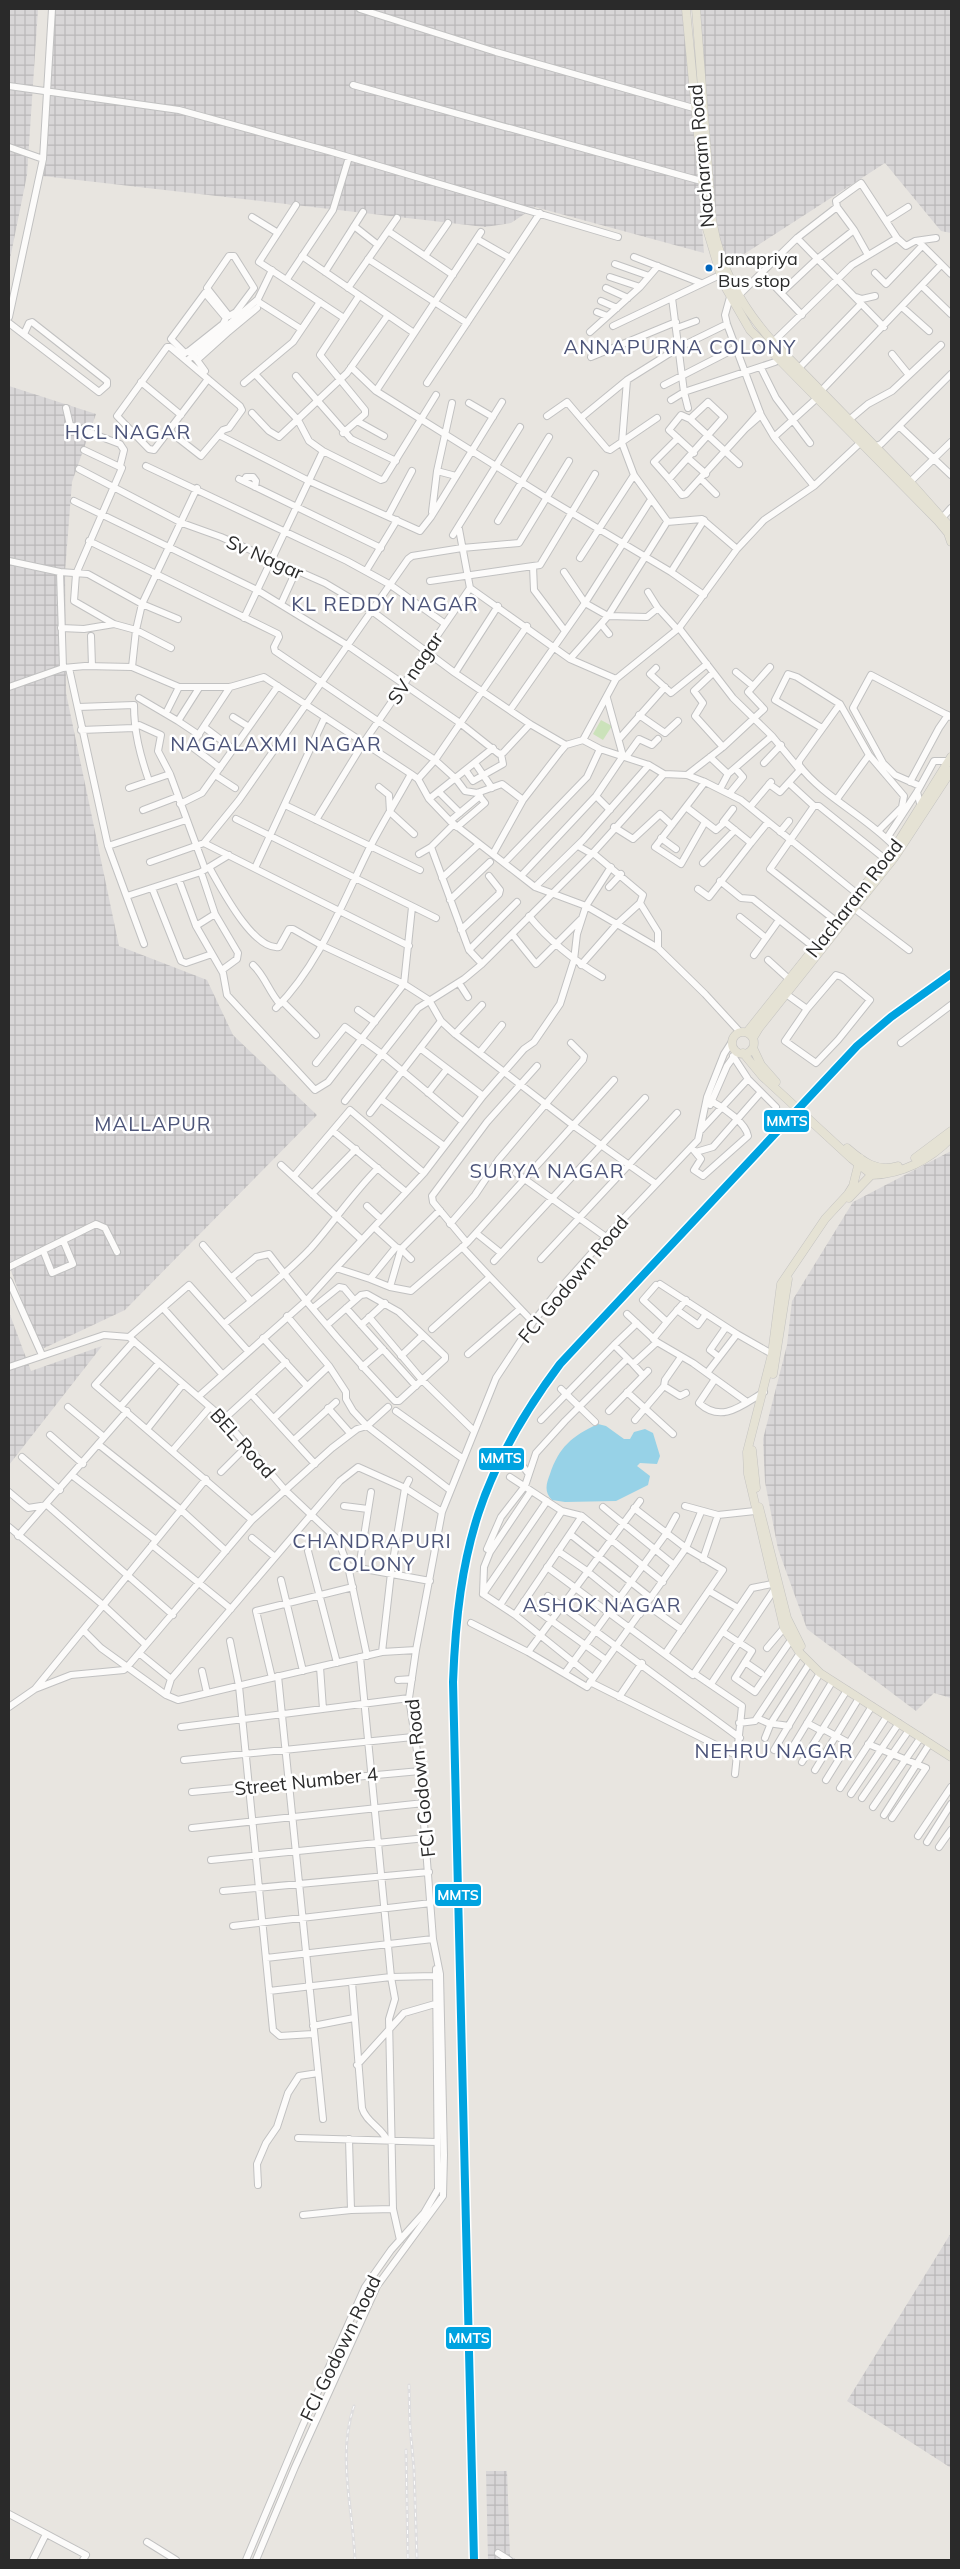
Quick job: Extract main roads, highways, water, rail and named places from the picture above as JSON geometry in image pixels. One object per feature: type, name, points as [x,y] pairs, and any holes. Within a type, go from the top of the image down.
[{"type":"main road","name":"Nacharam Road","points":[[686,9],[696,109],[706,182],[718,246],[734,296],[750,330],[860,443],[932,512],[943,517],[951,528]]},
{"type":"main road","name":"Nacharam Road","points":[[696,9],[706,182],[706,230],[720,275],[734,296],[773,342],[910,482],[948,533],[951,542]]},
{"type":"main road","name":"Nacharam Road","points":[[738,1054],[733,1040],[747,1034],[784,994],[855,909],[860,896],[895,847],[950,759]]},
{"type":"main road","name":"Nacharam Road","points":[[784,994],[790,980],[815,948],[908,838],[951,771]]},
{"type":"main road","points":[[747,1034],[761,1065],[782,1091],[817,1125],[858,1161],[874,1172],[900,1171],[929,1156],[951,1138]]},
{"type":"main road","points":[[753,1048],[738,1054],[782,1091]]},
{"type":"main road","points":[[951,1131],[910,1162],[874,1172],[829,1222],[792,1272],[787,1283],[777,1357],[752,1452],[760,1510],[775,1586],[784,1628],[791,1640],[809,1664],[832,1682],[951,1757]]},
{"type":"main road","points":[[858,1161],[856,1177],[848,1194],[825,1219],[784,1279],[779,1293],[772,1354],[764,1392],[747,1452],[748,1474],[755,1512],[775,1586],[792,1632],[803,1650],[814,1662],[951,1751]]},
{"type":"water","points":[[598,1424],[606,1426],[624,1439],[630,1439],[634,1432],[645,1429],[653,1433],[660,1456],[657,1464],[640,1463],[637,1466],[650,1476],[648,1485],[616,1501],[565,1502],[552,1500],[547,1491],[547,1485],[562,1449],[581,1433]]},
{"type":"railway","points":[[409,2385],[417,2560]]},
{"type":"railway","points":[[354,2406],[349,2425],[346,2463],[355,2560]]},
{"type":"railway","points":[[406,2450],[408,2560]]},
{"type":"place","name":"Janapriya Bus stop","points":[[709,268]]},
{"type":"district","name":"ANNAPURNA COLONY","points":[[680,346]]},
{"type":"district","name":"HCL NAGAR","points":[[128,431]]},
{"type":"district","name":"KL REDDY NAGAR","points":[[385,603]]},
{"type":"district","name":"NAGALAXMI NAGAR","points":[[276,743]]},
{"type":"district","name":"MALLAPUR","points":[[153,1123]]},
{"type":"district","name":"SURYA NAGAR","points":[[547,1170]]},
{"type":"district","name":"CHANDRAPURI COLONY","points":[[372,1552]]},
{"type":"district","name":"ASHOK NAGAR","points":[[602,1604]]},
{"type":"district","name":"NEHRU NAGAR","points":[[774,1750]]}]
